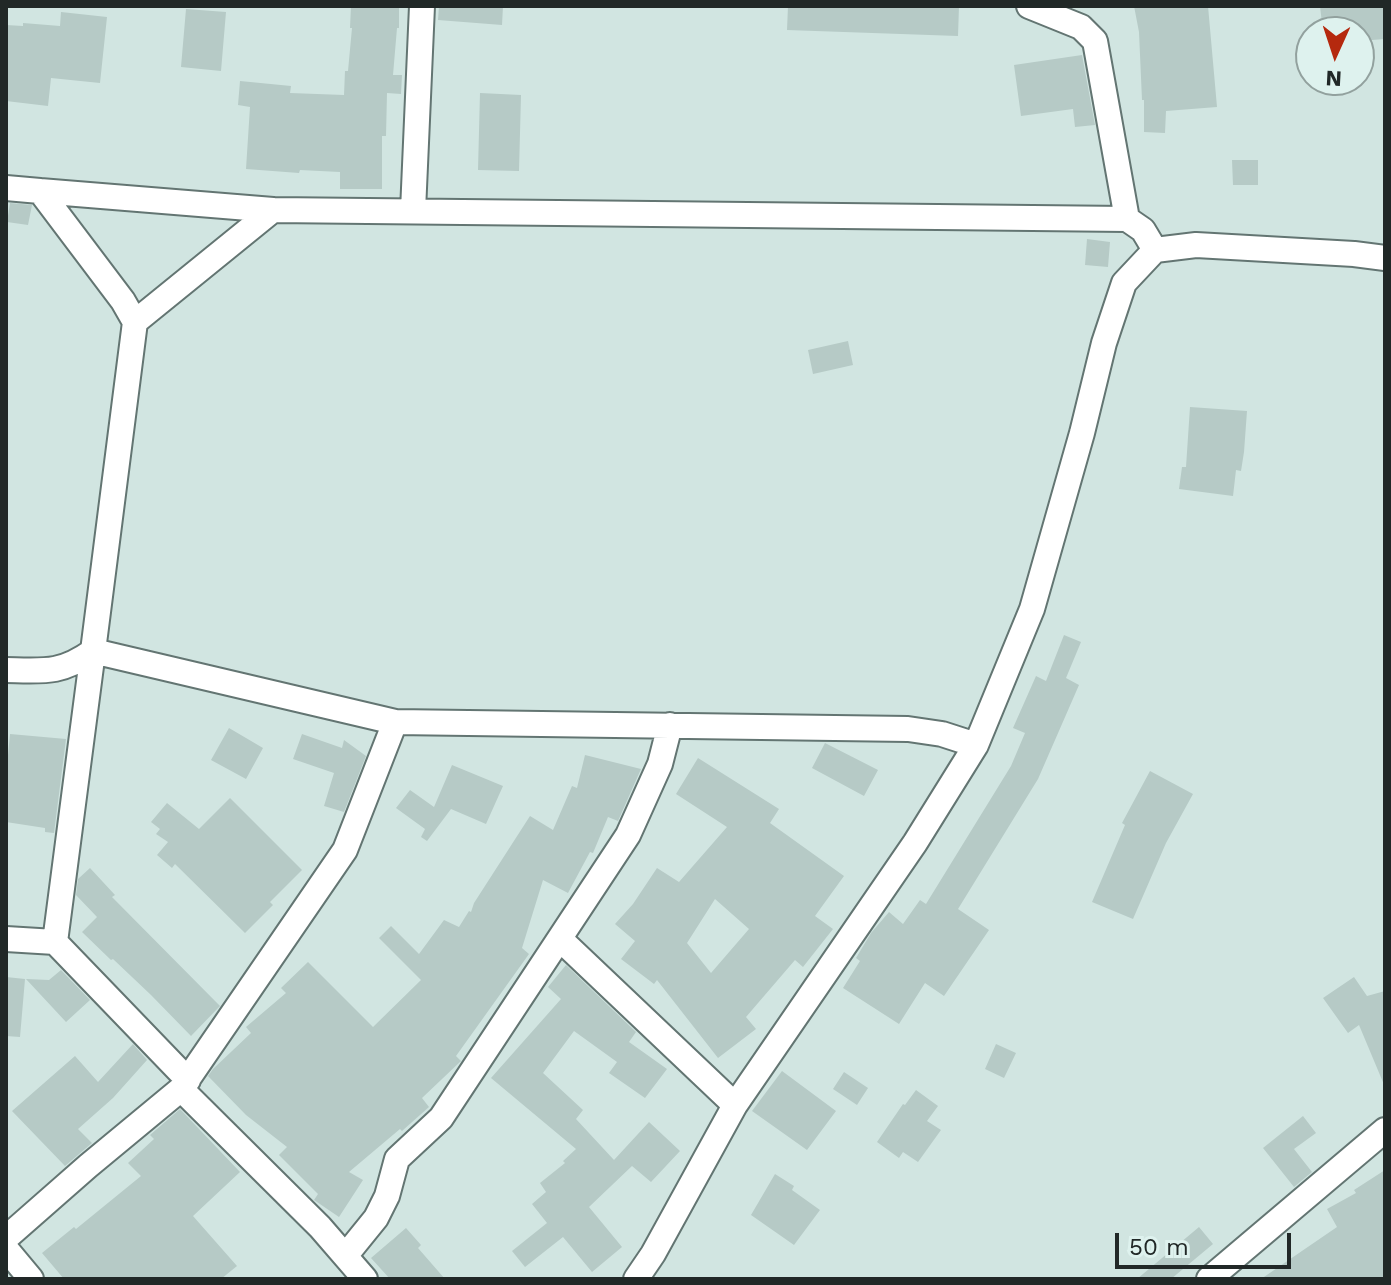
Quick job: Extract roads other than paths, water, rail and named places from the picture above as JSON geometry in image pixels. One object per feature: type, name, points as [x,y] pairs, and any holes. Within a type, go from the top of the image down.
[{"type":"street","points":[[413,211],[422,6]]},
{"type":"street","points":[[1029,6],[1081,27],[1095,41],[1127,219]]},
{"type":"street","points":[[6,188],[273,210],[1127,219],[1143,230],[1155,250]]},
{"type":"street","points":[[40,191],[123,301],[135,322],[55,942]]},
{"type":"street","points":[[135,322],[273,210]]},
{"type":"street","points":[[636,1279],[653,1254],[735,1105],[915,843],[976,745],[1032,609],[1104,343],[1124,283],[1155,250],[1196,245],[1385,258]]},
{"type":"street","points":[[6,670],[47,671],[75,664],[93,651],[395,722],[908,729],[942,734],[976,745]]},
{"type":"street","points":[[6,1238],[185,1084],[345,850],[395,722]]},
{"type":"street","points":[[346,1255],[376,1218],[387,1196],[397,1159],[441,1118],[628,835],[660,764],[670,725]]},
{"type":"street","points":[[6,939],[55,942],[365,1279]]},
{"type":"street","points":[[560,939],[735,1105]]},
{"type":"street","points":[[1209,1279],[1385,1130]]},
{"type":"street","points":[[6,1249],[31,1279]]}]
